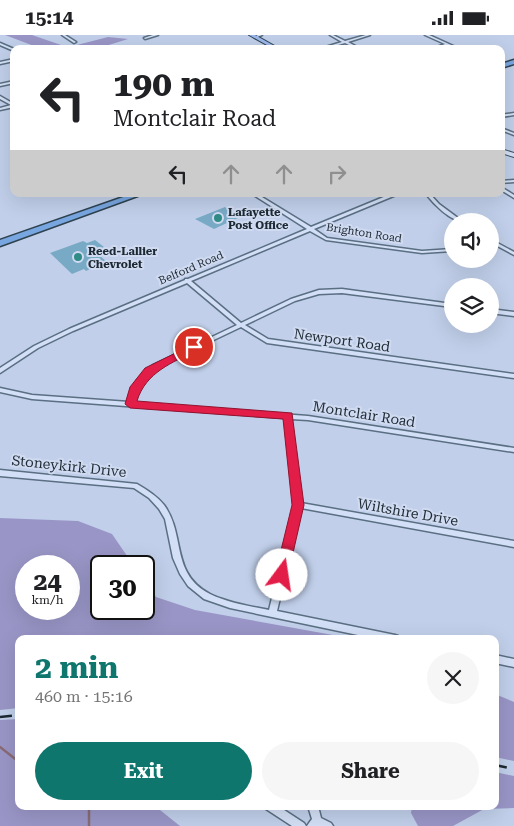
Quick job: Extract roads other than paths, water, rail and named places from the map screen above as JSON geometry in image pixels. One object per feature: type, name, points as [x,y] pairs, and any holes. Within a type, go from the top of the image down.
[{"type":"highway","points":[[0,243],[130,197]]},
{"type":"main road","points":[[253,36],[270,45]]},
{"type":"street","points":[[64,35],[75,42]]},
{"type":"street","points":[[145,38],[157,35]]},
{"type":"street","points":[[253,36],[261,35]]},
{"type":"street","points":[[331,35],[351,45]]},
{"type":"street","points":[[334,45],[369,35]]},
{"type":"street","points":[[426,35],[448,44]]},
{"type":"street","name":"Brighton Road","points":[[259,197],[308,229],[332,240],[422,252],[444,251]]},
{"type":"street","name":"Belford Road","points":[[0,371],[53,338],[186,280],[387,197]]},
{"type":"street","points":[[430,197],[437,205],[448,213]]},
{"type":"street","points":[[499,245],[514,254]]},
{"type":"street","name":"Newport Road","points":[[186,280],[241,325],[260,338],[275,343],[514,376]]},
{"type":"street","points":[[130,404],[139,381],[155,367],[302,296],[327,291],[444,305]]},
{"type":"street","points":[[499,312],[514,314]]},
{"type":"street","name":"Montclair Road","points":[[0,390],[32,397],[288,416],[514,450]]},
{"type":"street","points":[[272,614],[298,505],[288,416]]},
{"type":"street","name":"Stoneykirk Drive","points":[[0,473],[125,484],[143,490],[157,501],[167,514],[181,567],[191,583],[213,599],[272,614],[375,635]]},
{"type":"street","name":"Wiltshire Drive","points":[[298,505],[514,544]]},
{"type":"street","points":[[499,660],[514,663]]},
{"type":"street","points":[[275,810],[301,826]]},
{"type":"street","points":[[313,810],[314,823],[328,826]]},
{"type":"waterway","points":[[0,747],[15,759]]},
{"type":"waterway","points":[[89,810],[89,826]]},
{"type":"railway","points":[[0,717],[15,715]]},
{"type":"railway","points":[[499,766],[514,769]]},
{"type":"place","name":"Lafayette Post Office","points":[[218,218]]},
{"type":"place","name":"Reed-Lallier Chevrolet","points":[[78,257]]}]
